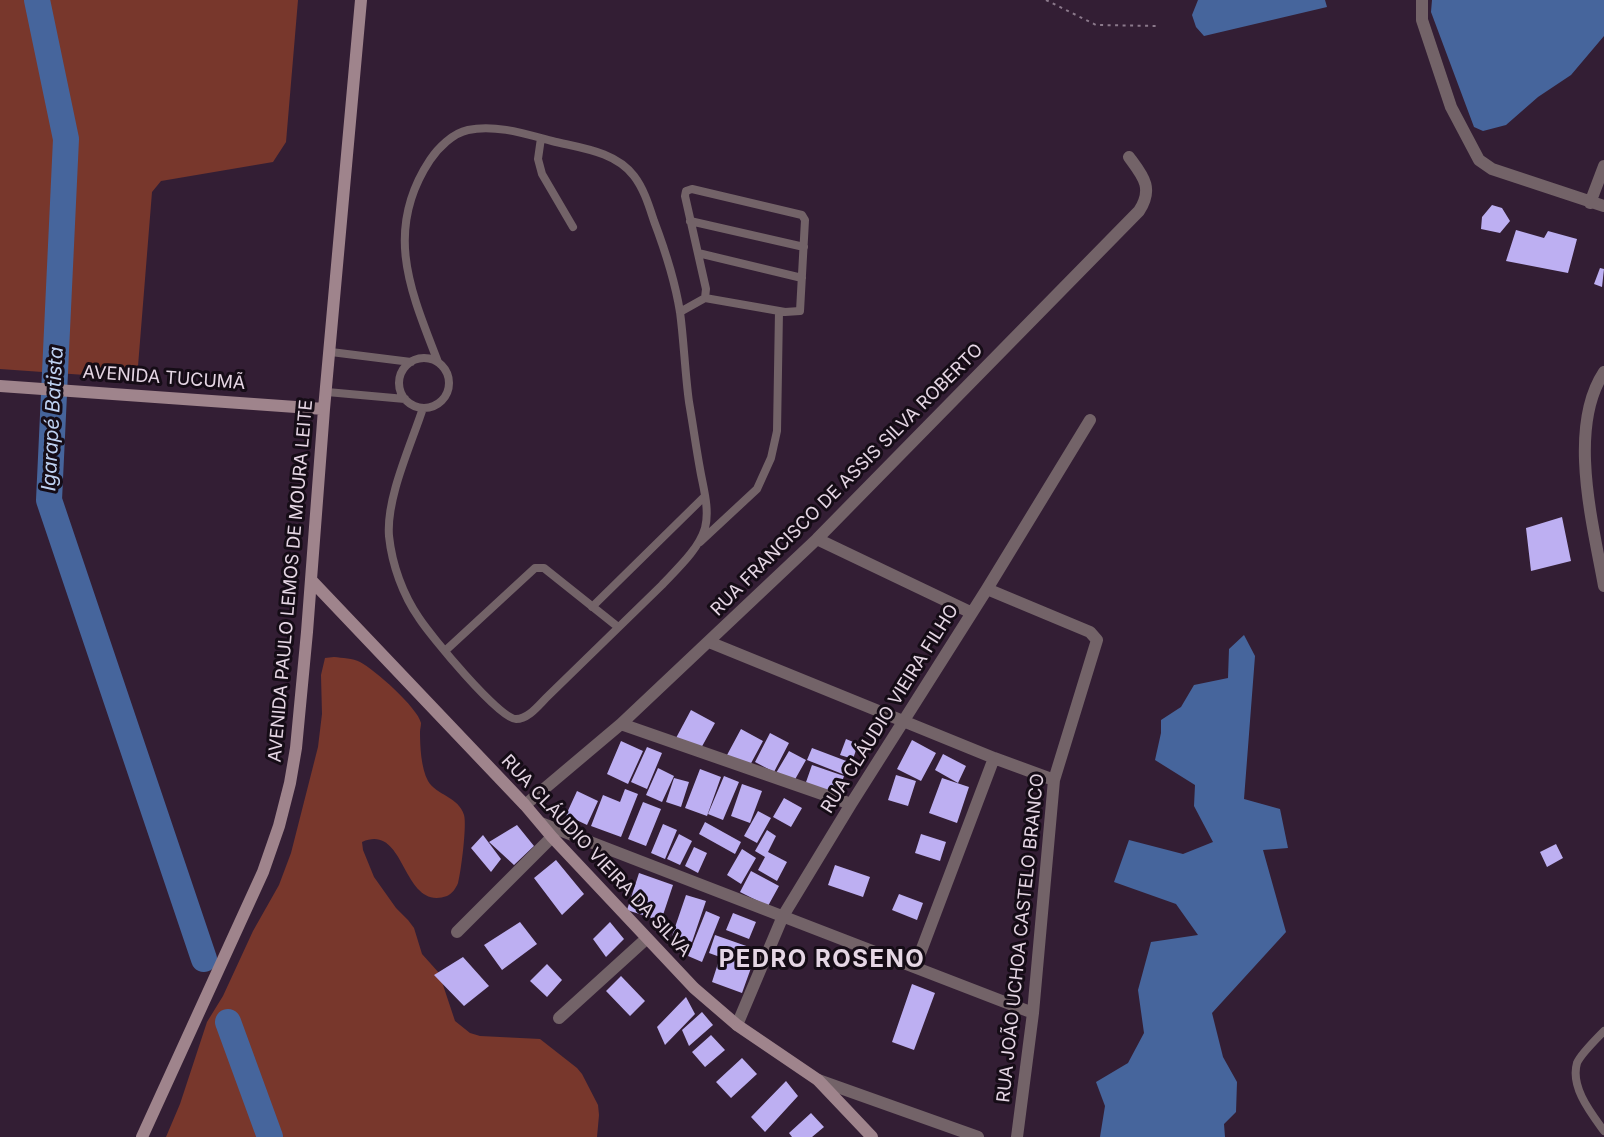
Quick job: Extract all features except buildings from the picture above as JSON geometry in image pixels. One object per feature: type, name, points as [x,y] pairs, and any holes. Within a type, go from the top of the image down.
[{"type":"street","name":"AVENIDA PAULO LEMOS DE MOURA LEITE","points":[[142,1137],[262,872],[279,826],[290,783],[296,748],[361,0]]},
{"type":"street","points":[[1422,0],[1422,20],[1451,107],[1479,160],[1492,169],[1604,206]]},
{"type":"street","name":"RUA FRANCISCO DE ASSIS SILVA ROBERTO","points":[[525,805],[621,724],[817,539],[1139,211],[1144,203],[1146,184],[1129,157]]},
{"type":"street","points":[[1590,202],[1604,166]]},
{"type":"street","points":[[1604,372],[1591,400],[1586,428],[1585,463],[1604,586]]},
{"type":"street","name":"AVENIDA TUCUMÃ","points":[[4,386],[87,390],[324,409]]},
{"type":"street","name":"RUA CLÁUDIO VIEIRA FILHO","points":[[737,1025],[783,916],[1090,420]]},
{"type":"street","points":[[817,539],[972,613]]},
{"type":"street","name":"RUA CLÁUDIO VIEIRA DA SILVA","points":[[311,580],[542,823],[552,837],[694,988],[737,1025],[818,1080],[872,1137]]},
{"type":"street","name":"RUA JOÃO UCHOA CASTELO BRANCO","points":[[987,589],[1090,632],[1097,640],[1054,780],[1033,1013],[1017,1137]]},
{"type":"street","points":[[709,642],[903,722],[1054,780]]},
{"type":"street","points":[[621,724],[851,804]]},
{"type":"street","points":[[915,966],[994,758]]},
{"type":"street","points":[[542,823],[1033,1013]]},
{"type":"street","points":[[457,932],[552,837]]},
{"type":"street","points":[[558,1018],[646,939]]},
{"type":"street","points":[[818,1080],[978,1137]]},
{"type":"lane","points":[[411,362],[401,372],[399,379],[399,386],[405,399],[410,404],[423,408],[436,404],[446,394],[448,380],[443,367],[438,362],[408,281],[404,252],[411,201],[420,176],[434,155],[450,139],[465,130],[485,128],[541,138],[605,155],[621,163],[633,175],[644,194],[665,251],[680,312],[687,391],[705,496],[705,529],[679,567],[527,716],[515,719],[508,717],[490,702],[418,618],[398,579],[389,535],[393,498],[423,408]]},
{"type":"lane","points":[[541,138],[538,159],[543,174],[573,227]]},
{"type":"lane","points":[[680,312],[705,298],[779,311],[795,313],[800,311],[805,220],[802,215],[692,189],[686,191],[690,221],[706,289],[705,298]]},
{"type":"lane","points":[[690,221],[804,247]]},
{"type":"lane","points":[[698,253],[802,278]]},
{"type":"lane","points":[[694,548],[757,489],[771,458],[777,431],[779,311]]},
{"type":"lane","points":[[331,352],[411,362],[424,358],[438,362]]},
{"type":"lane","points":[[327,392],[405,399]]},
{"type":"lane","points":[[592,607],[705,496]]},
{"type":"lane","points":[[445,651],[535,568],[544,568],[618,627]]},
{"type":"lane","points":[[1604,1031],[1577,1062],[1576,1083],[1604,1131]]},
{"type":"path","points":[[1046,0],[1096,25],[1159,26]]},
{"type":"shaded area","points":[[0,0],[298,0],[286,142],[273,162],[161,181],[152,192],[138,366],[128,378],[0,369]]},
{"type":"shaded area","points":[[325,658],[354,660],[367,666],[385,680],[412,708],[421,723],[421,757],[428,781],[436,790],[457,804],[465,820],[458,883],[449,895],[432,897],[421,892],[388,844],[377,839],[362,842],[374,877],[396,908],[414,928],[422,954],[439,973],[455,1021],[470,1033],[480,1036],[540,1039],[577,1068],[598,1105],[597,1137],[166,1137],[180,1104],[207,1022],[223,996],[253,931],[279,885],[291,853],[318,747],[322,714],[321,675]]},
{"type":"water","points":[[1198,0],[1325,0],[1327,7],[1204,36],[1196,27],[1192,15]]},
{"type":"water","points":[[1432,0],[1604,0],[1604,36],[1571,75],[1538,97],[1506,125],[1483,131],[1474,127],[1431,12]]},
{"type":"water","points":[[1244,635],[1255,656],[1244,799],[1280,809],[1288,848],[1263,850],[1286,932],[1212,1013],[1223,1057],[1237,1082],[1236,1112],[1224,1124],[1225,1137],[1100,1137],[1105,1106],[1096,1082],[1128,1063],[1144,1033],[1138,990],[1151,942],[1198,935],[1176,904],[1114,882],[1129,840],[1183,854],[1213,842],[1194,806],[1195,785],[1155,760],[1161,733],[1161,720],[1181,707],[1194,685],[1228,678],[1229,649]]},
{"type":"waterway","name":"Igarapé Batista","points":[[37,0],[66,139],[49,500],[204,959]]},
{"type":"waterway","name":"Igarapé Batista","points":[[228,1022],[270,1137]]},
{"type":"district","name":"PEDRO ROSENO","points":[[822,960]]}]
